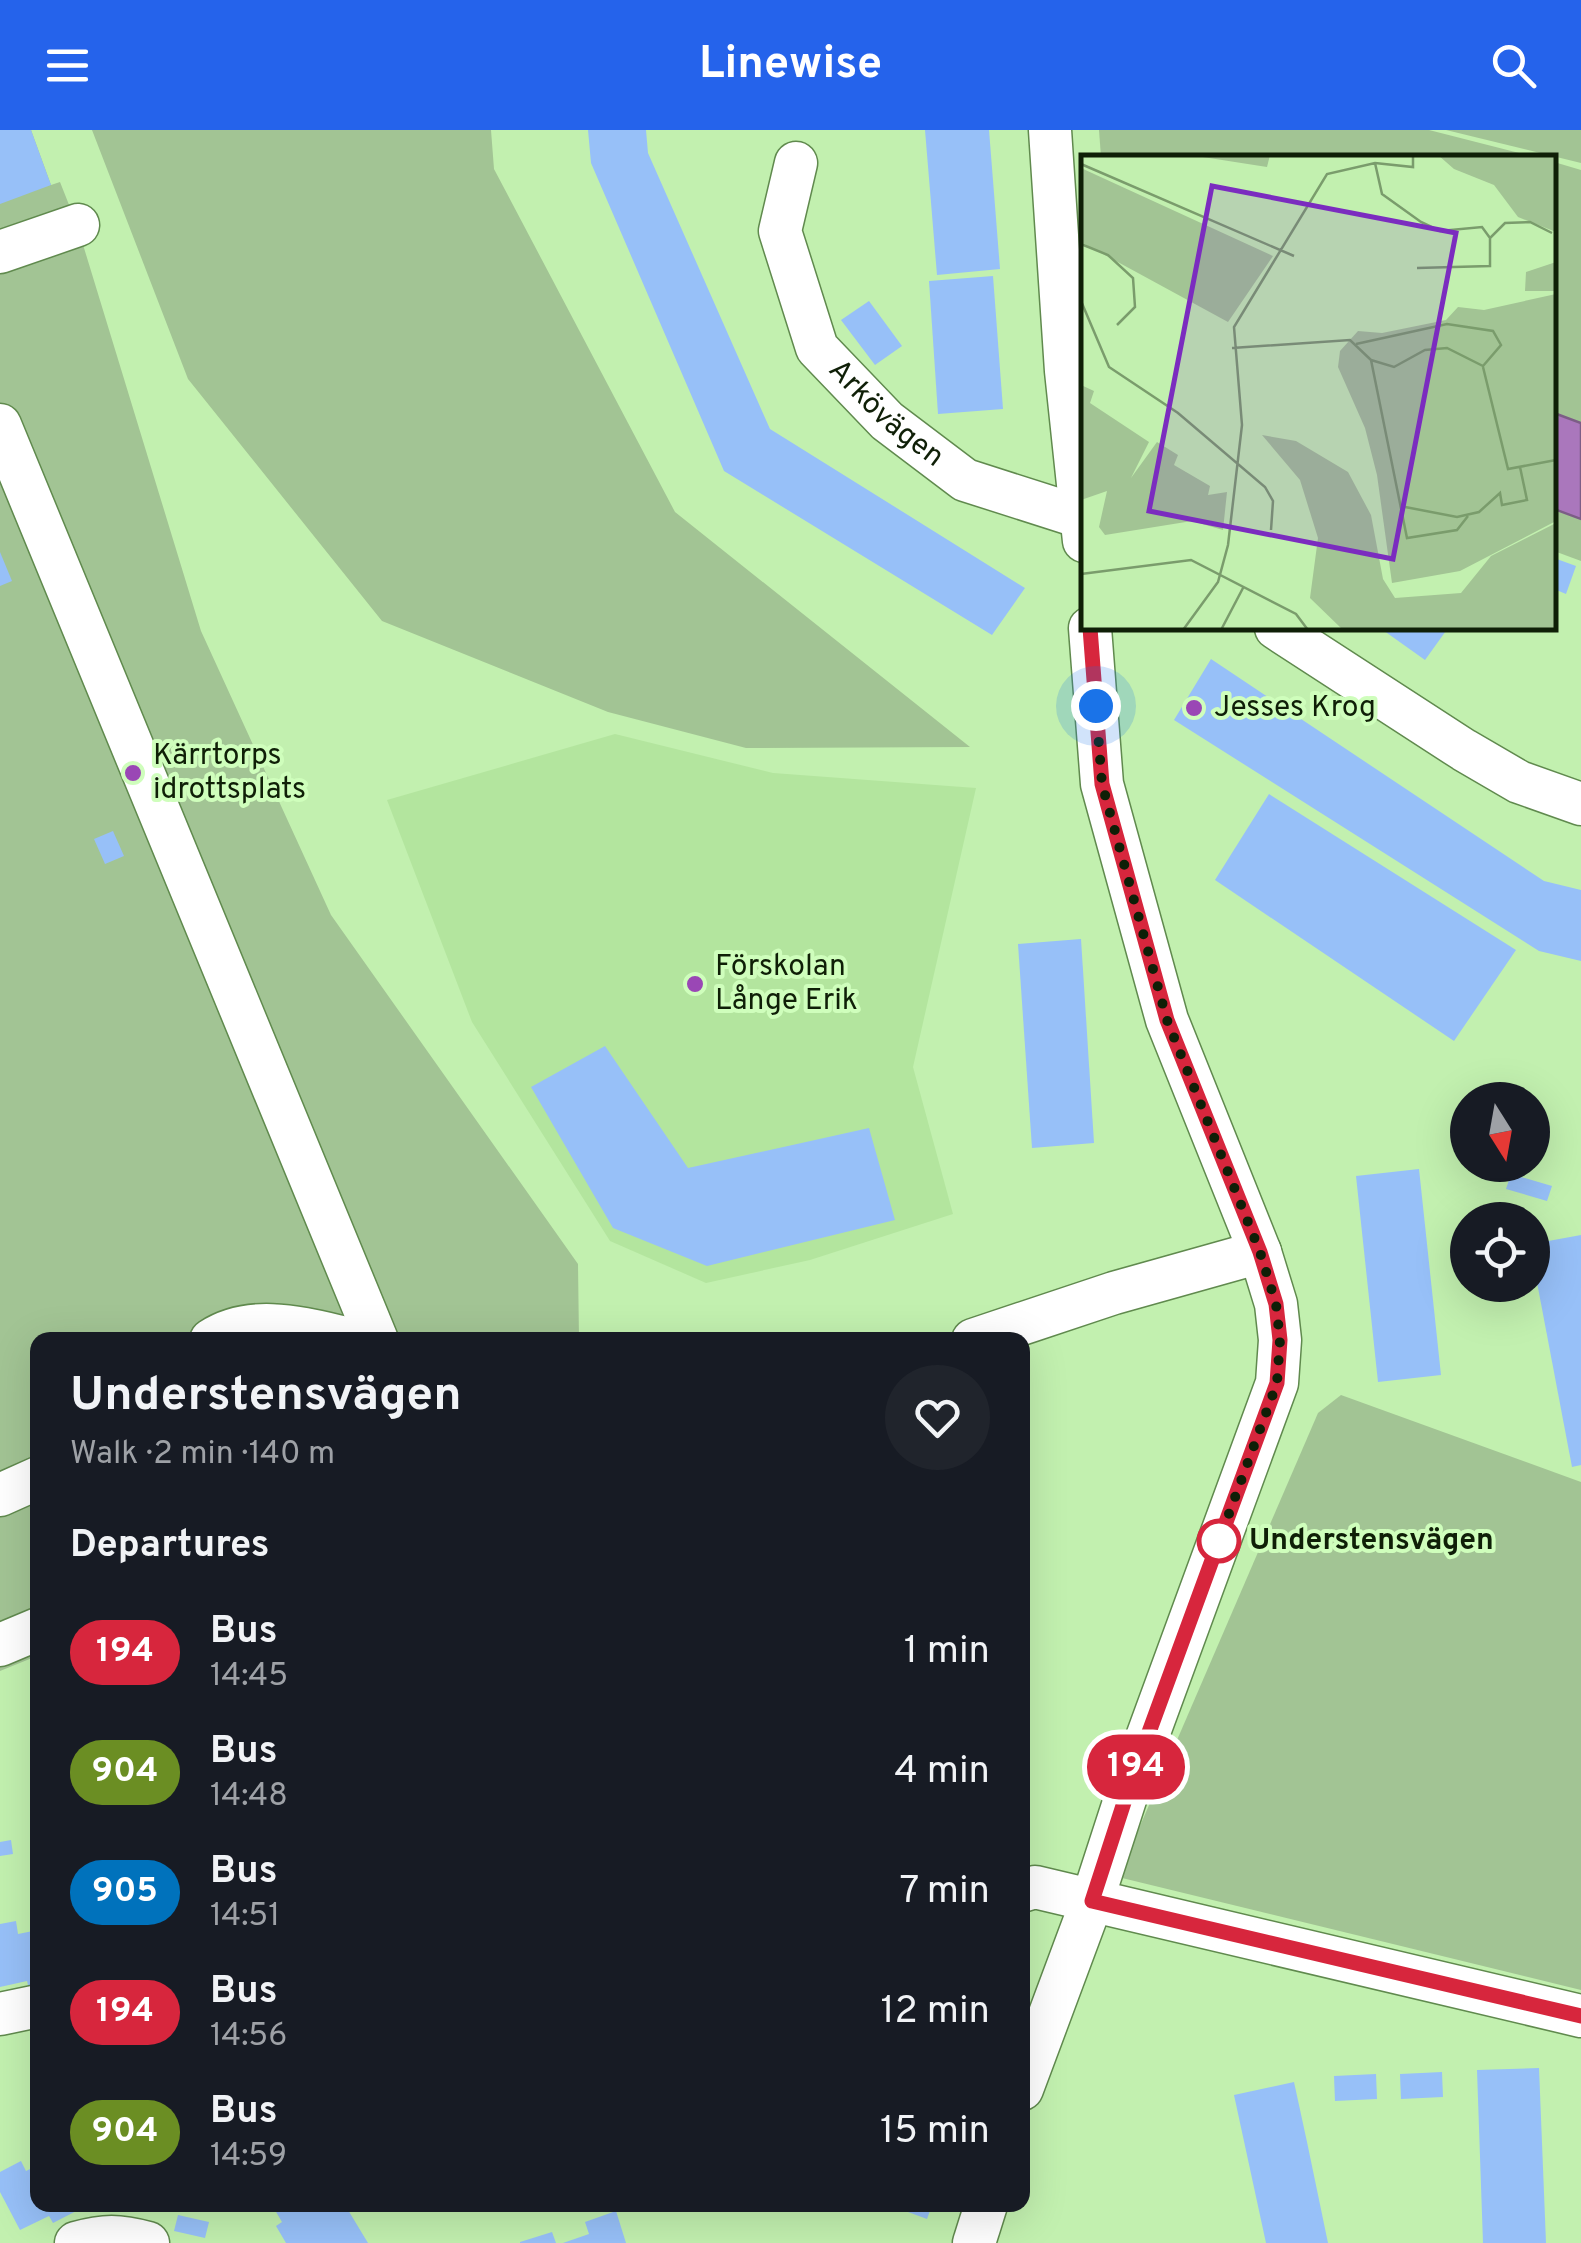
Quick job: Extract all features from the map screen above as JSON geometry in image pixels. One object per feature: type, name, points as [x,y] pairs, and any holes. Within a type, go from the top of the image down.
[{"type":"street","points":[[1050,130],[1066,371],[1081,508]]},
{"type":"street","name":"Arkövägen","points":[[796,164],[780,231],[818,348],[887,421],[965,480],[1081,525]]},
{"type":"street","points":[[0,252],[78,226]]},
{"type":"street","points":[[0,425],[8,467],[374,1332]]},
{"type":"street","points":[[1030,2068],[1277,1383],[1280,1340],[1276,1304],[1260,1252],[1167,1020],[1102,784],[1090,630]]},
{"type":"street","points":[[1279,630],[1464,750],[1520,782],[1581,804]]},
{"type":"street","points":[[997,1332],[1114,1293],[1260,1252]]},
{"type":"street","points":[[224,1332],[278,1323],[319,1332]]},
{"type":"street","points":[[0,1495],[30,1482]]},
{"type":"street","points":[[0,1645],[30,1632]]},
{"type":"street","points":[[1030,1889],[1581,2016]]},
{"type":"street","points":[[0,2014],[30,2008]]},
{"type":"street","points":[[974,2243],[984,2212]]},
{"type":"street","points":[[76,2243],[102,2236],[148,2243]]},
{"type":"shaded area","name":"Kärrtorps idrottsplats","points":[[0,130],[31,130],[51,185],[60,182],[77,225],[201,631],[331,915],[578,1264],[579,1332],[30,1332],[30,1659],[0,1671]]},
{"type":"shaded area","points":[[92,130],[491,130],[494,169],[675,512],[970,747],[746,748],[608,712],[382,621],[188,379]]},
{"type":"shaded area","points":[[1099,130],[1429,130],[1527,155],[1101,155]]},
{"type":"shaded area","points":[[1446,130],[1581,130],[1581,163]]},
{"type":"shaded area","points":[[1556,163],[1581,170],[1581,561],[1556,552]]},
{"type":"shaded area","points":[[1556,414],[1581,423],[1581,519],[1556,510]]},
{"type":"shaded area","name":"Förskolan Långe Erik","points":[[615,734],[773,773],[976,788],[913,1067],[953,1214],[810,1260],[706,1283],[610,1241],[472,1022],[387,800]]},
{"type":"shaded area","points":[[1341,1395],[1581,1482],[1581,1990],[1118,1877],[1318,1413]]},
{"type":"building","points":[[0,130],[31,130],[51,185],[0,204]]},
{"type":"building","points":[[588,130],[646,130],[648,153],[770,429],[1025,588],[992,635],[724,471],[591,163]]},
{"type":"building","points":[[925,130],[989,130],[1000,269],[937,275]]},
{"type":"building","points":[[993,276],[1003,409],[938,414],[929,281]]},
{"type":"building","points":[[869,301],[902,346],[875,365],[841,320]]},
{"type":"building","points":[[0,552],[12,581],[0,586]]},
{"type":"building","points":[[1556,559],[1576,566],[1566,594],[1556,590]]},
{"type":"building","points":[[1383,630],[1447,630],[1425,660]]},
{"type":"building","points":[[1211,659],[1544,881],[1581,890],[1581,961],[1539,951],[1174,720]]},
{"type":"building","points":[[1269,794],[1516,950],[1454,1041],[1215,880]]},
{"type":"building","points":[[113,831],[124,856],[105,864],[94,839]]},
{"type":"building","points":[[1081,939],[1094,1143],[1032,1148],[1018,944]]},
{"type":"building","points":[[605,1046],[688,1168],[869,1128],[895,1220],[707,1266],[613,1228],[531,1087]]},
{"type":"building","points":[[1419,1169],[1441,1375],[1378,1382],[1356,1176]]},
{"type":"building","points":[[1508,1182],[1552,1186],[1547,1201],[1506,1189]]},
{"type":"building","points":[[1581,1235],[1581,1465],[1572,1467],[1541,1302],[1550,1302],[1550,1241]]},
{"type":"building","points":[[11,1840],[13,1854],[0,1856],[0,1842]]},
{"type":"building","points":[[16,1921],[18,1934],[30,1932],[30,1989],[27,1981],[0,1987],[0,1924]]},
{"type":"building","points":[[1539,2068],[1546,2243],[1483,2243],[1477,2070]]},
{"type":"building","points":[[1442,2072],[1443,2097],[1401,2099],[1400,2074]]},
{"type":"building","points":[[1376,2074],[1377,2099],[1335,2101],[1334,2076]]},
{"type":"building","points":[[1294,2082],[1328,2243],[1266,2243],[1234,2095]]},
{"type":"building","points":[[21,2161],[26,2171],[30,2169],[30,2212],[74,2212],[53,2223],[49,2216],[20,2230],[0,2192],[0,2172]]},
{"type":"building","points":[[276,2212],[349,2212],[368,2243],[286,2243],[276,2226],[282,2222]]},
{"type":"building","points":[[616,2212],[626,2243],[563,2243],[589,2234],[585,2222]]},
{"type":"building","points":[[908,2212],[930,2212],[927,2219]]},
{"type":"building","points":[[178,2215],[209,2222],[205,2238],[174,2231]]},
{"type":"building","points":[[552,2232],[556,2243],[520,2243],[520,2242]]},
{"type":"bus line","name":"194","points":[[1090,630],[1102,784],[1167,1020],[1260,1252],[1276,1304],[1280,1340],[1277,1383],[1130,1784],[1092,1901],[1581,2016]]},
{"type":"place","name":"Jesses Krog","points":[[1194,708]]},
{"type":"place","name":"Kärrtorps idrottsplats","points":[[133,773]]},
{"type":"place","name":"Förskolan Långe Erik","points":[[695,984]]},
{"type":"place","name":"Understensvägen","points":[[1219,1541]]},
{"type":"route","points":[[1096,706],[1102,784],[1167,1020],[1260,1252],[1276,1304],[1280,1340],[1277,1383],[1219,1541]]}]
